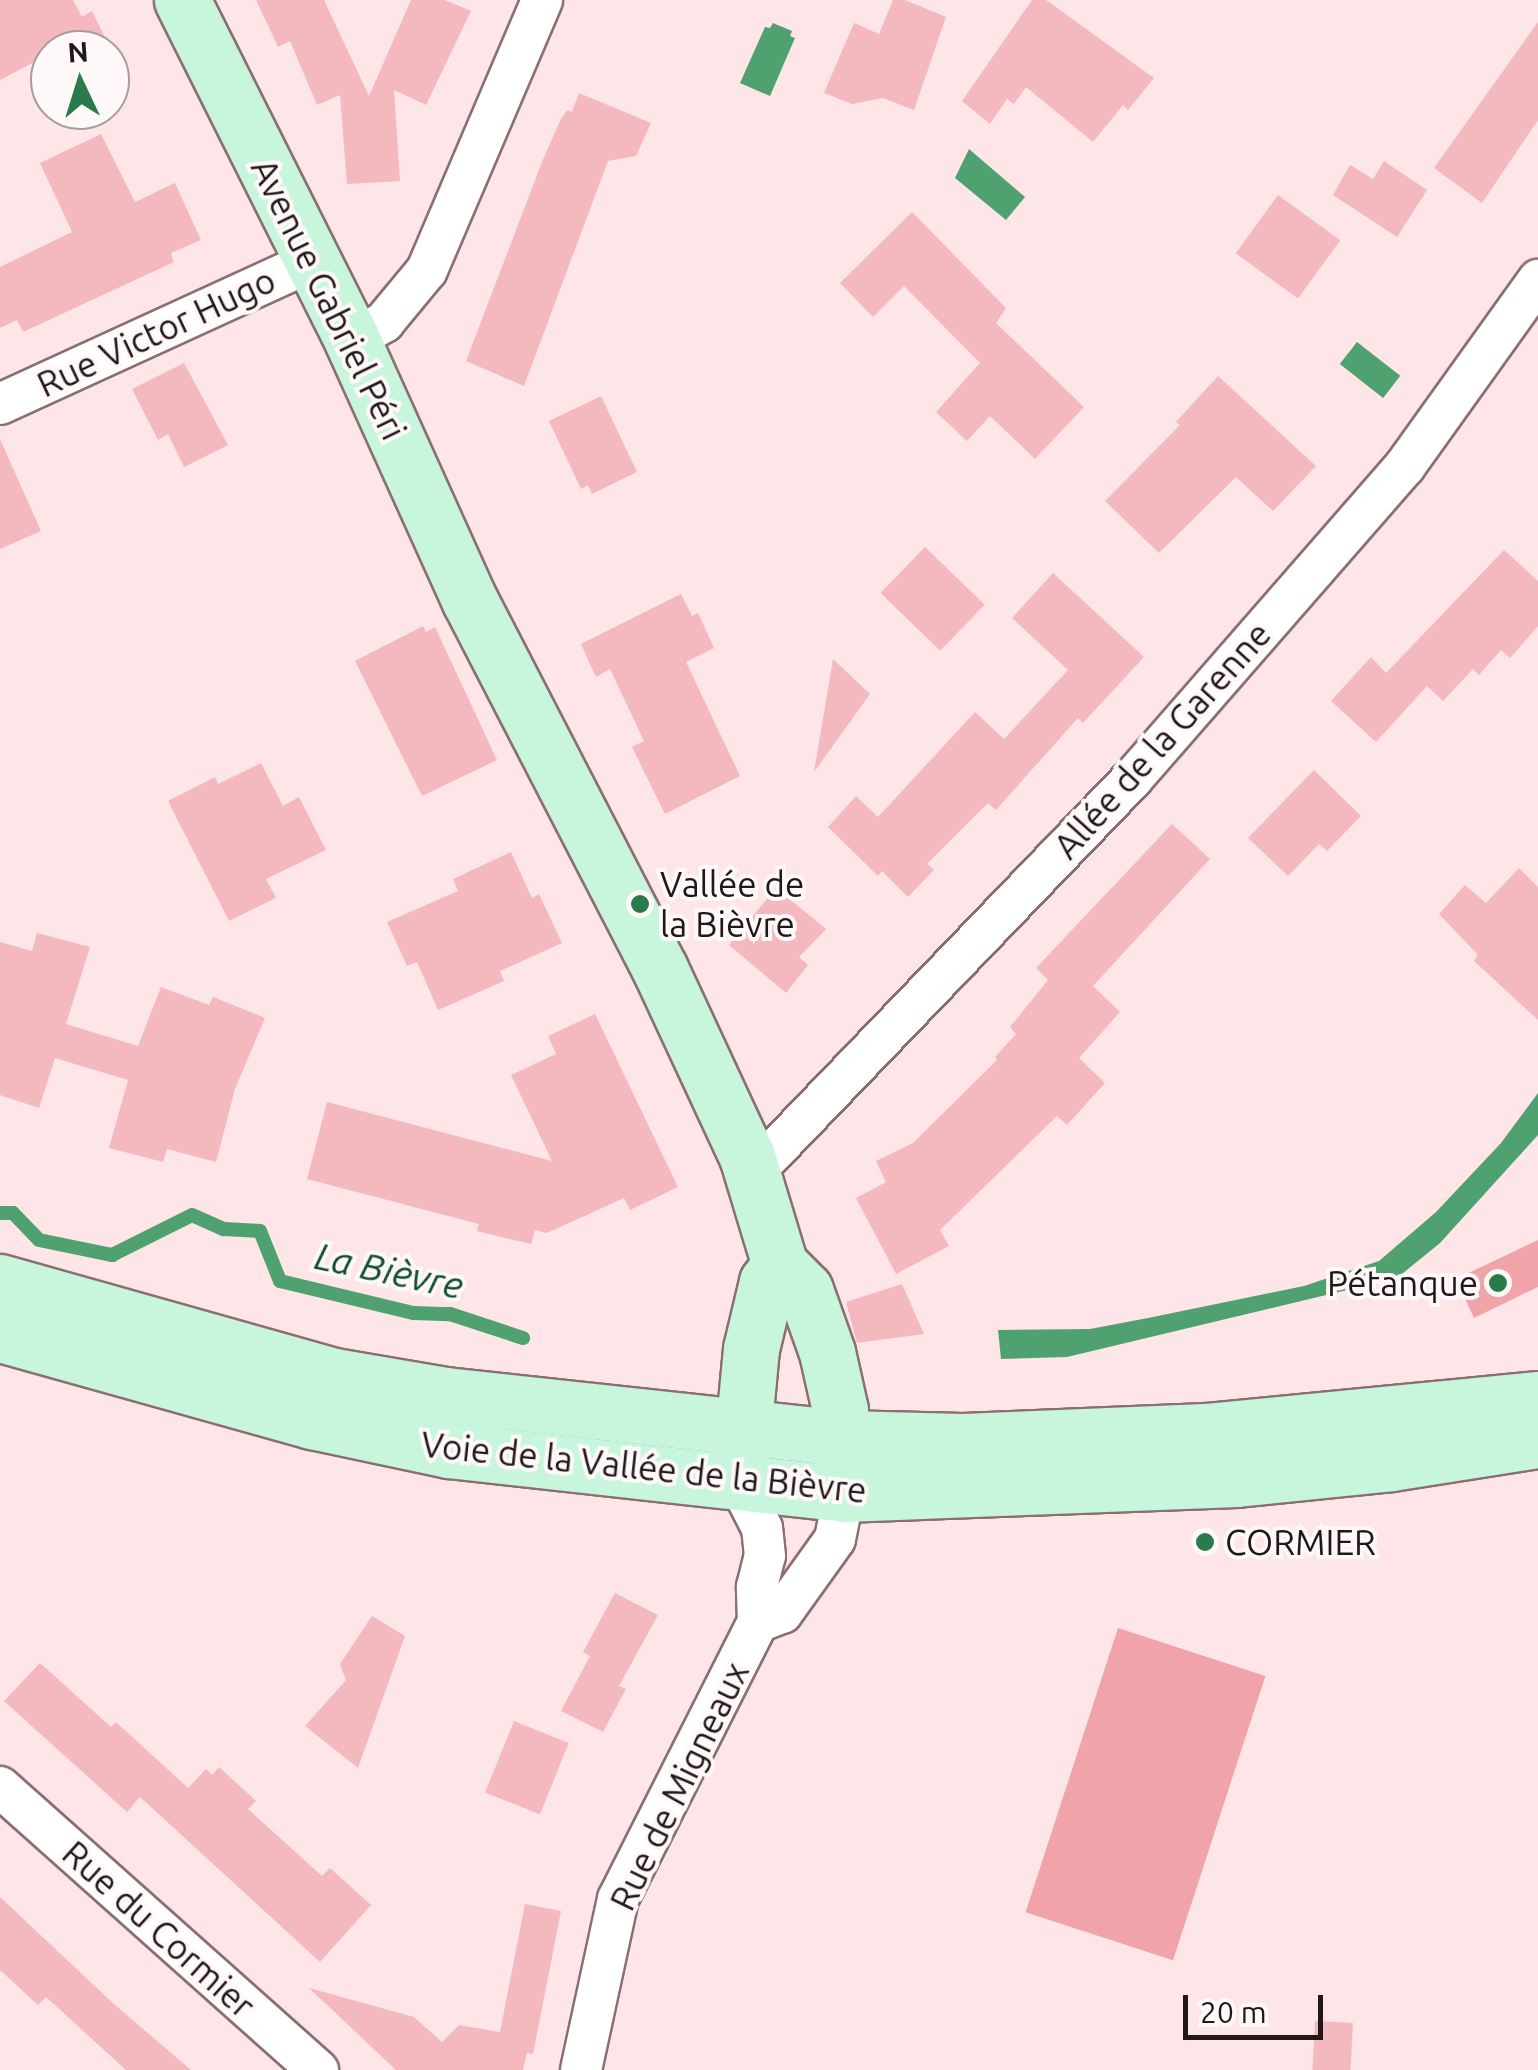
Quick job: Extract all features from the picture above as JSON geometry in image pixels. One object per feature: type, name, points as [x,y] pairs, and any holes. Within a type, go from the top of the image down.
[{"type":"main road","name":"Avenue Gabriel Péri","points":[[182,0],[352,340],[470,601],[660,969],[754,1172],[780,1265]]},
{"type":"main road","points":[[754,1476],[755,1332],[766,1282],[780,1265],[805,1290],[827,1352],[843,1452]]},
{"type":"main road","name":"Voie de la Vallée de la Bièvre","points":[[0,1282],[335,1376],[446,1394],[754,1476],[843,1452],[1237,1479],[1391,1464],[1538,1440]]},
{"type":"main road","name":"Voie de la Vallée de la Bièvre","points":[[0,1334],[312,1421],[448,1450],[754,1476],[843,1452],[963,1440],[1204,1432],[1518,1401]]},
{"type":"street","points":[[352,340],[384,322],[427,270],[542,0]]},
{"type":"street","name":"Rue Victor Hugo","points":[[0,404],[312,260]]},
{"type":"street","name":"Allée de la Garenne","points":[[754,1172],[1132,779],[1405,466],[1538,280]]},
{"type":"street","name":"Rue de Migneaux","points":[[758,1622],[782,1613],[835,1539],[843,1452]]},
{"type":"street","name":"Rue de Migneaux","points":[[581,2070],[618,1899],[758,1622],[756,1587],[765,1556],[754,1476]]},
{"type":"street","name":"Rue du Cormier","points":[[0,1787],[318,2070]]},
{"type":"shaded area","points":[[773,23],[792,31],[790,36],[795,38],[770,96],[740,83],[765,27],[770,28]]},
{"type":"shaded area","points":[[969,149],[1025,197],[1006,220],[955,178]]},
{"type":"shaded area","points":[[1357,342],[1400,376],[1383,398],[1340,364]]},
{"type":"shaded area","points":[[1538,1093],[1538,1135],[1440,1243],[1397,1278],[1067,1357],[1001,1359],[998,1330],[1090,1329],[1304,1286],[1379,1261],[1436,1212],[1501,1143]]},
{"type":"shaded area","name":"Pétanque","points":[[1538,1240],[1538,1287],[1474,1318],[1456,1279]]},
{"type":"shaded area","points":[[1118,1628],[1265,1676],[1173,1960],[1026,1912]]},
{"type":"building","points":[[0,0],[73,0],[82,17],[92,11],[101,30],[30,30],[30,64],[0,80]]},
{"type":"building","points":[[256,0],[324,0],[369,96],[411,0],[445,0],[471,11],[426,105],[394,90],[400,181],[347,184],[340,95],[317,105],[290,41],[278,47]]},
{"type":"building","points":[[893,0],[905,0],[946,17],[914,110],[883,98],[852,104],[824,93],[854,23],[879,34]]},
{"type":"building","points":[[1032,0],[1046,0],[1154,78],[1128,110],[1123,105],[1093,142],[1026,87],[1014,104],[1007,99],[990,124],[962,101]]},
{"type":"building","points":[[1538,22],[1538,120],[1482,203],[1434,168]]},
{"type":"building","points":[[579,93],[651,123],[636,156],[608,161],[524,386],[466,361],[542,162],[560,121],[567,110],[572,112]]},
{"type":"building","points":[[101,134],[135,202],[175,183],[201,240],[171,253],[174,262],[23,332],[17,320],[0,328],[0,267],[72,232],[40,163]]},
{"type":"building","points":[[1384,161],[1427,190],[1397,237],[1333,195],[1350,165],[1373,179]]},
{"type":"building","points":[[1278,195],[1340,240],[1298,299],[1236,253]]},
{"type":"building","points":[[912,212],[1006,308],[996,323],[1084,407],[1035,459],[990,416],[967,441],[936,412],[980,363],[904,286],[873,317],[840,283]]},
{"type":"building","points":[[184,363],[228,445],[184,467],[168,434],[158,440],[132,389]]},
{"type":"building","points":[[1218,376],[1316,466],[1273,511],[1236,477],[1159,553],[1105,501],[1180,425],[1176,422]]},
{"type":"building","points":[[601,396],[637,472],[592,494],[588,485],[581,489],[549,421]]},
{"type":"building","points":[[0,439],[41,531],[0,549]]},
{"type":"building","points":[[925,547],[985,605],[940,651],[881,593]]},
{"type":"building","points":[[1504,550],[1538,581],[1538,626],[1510,658],[1501,650],[1479,675],[1473,669],[1443,701],[1427,686],[1376,742],[1331,701],[1371,657],[1386,673]]},
{"type":"building","points":[[1053,573],[1144,657],[1083,723],[1078,718],[996,810],[988,803],[927,864],[934,870],[908,897],[882,871],[878,876],[828,827],[856,796],[878,817],[975,712],[1004,739],[1068,670],[1012,618]]},
{"type":"building","points":[[681,594],[692,616],[698,613],[714,648],[686,662],[740,776],[665,814],[632,747],[644,741],[610,669],[596,677],[581,644]]},
{"type":"building","points":[[423,626],[426,632],[435,627],[497,760],[422,796],[355,661]]},
{"type":"building","points":[[833,659],[870,694],[814,772]]},
{"type":"building","points":[[261,763],[283,806],[299,797],[326,850],[266,879],[276,898],[229,921],[168,801],[215,777],[218,784]]},
{"type":"building","points":[[1314,770],[1361,816],[1327,851],[1319,844],[1288,876],[1248,838]]},
{"type":"building","points":[[1172,824],[1210,859],[1093,986],[1120,1012],[1079,1058],[1105,1083],[1067,1125],[1057,1116],[940,1230],[949,1246],[896,1274],[856,1198],[886,1182],[876,1161],[913,1143],[997,1060],[995,1057],[1016,1034],[1010,1027],[1048,980],[1036,968]]},
{"type":"building","points":[[511,852],[532,898],[539,894],[562,943],[500,971],[504,981],[438,1010],[417,962],[407,966],[387,922],[458,891],[453,879]]},
{"type":"building","points":[[1519,868],[1538,887],[1538,1020],[1474,961],[1478,955],[1439,914],[1465,885],[1486,903]]},
{"type":"building","points":[[776,888],[826,929],[799,957],[808,965],[786,993],[729,945]]},
{"type":"building","points":[[37,933],[90,947],[66,1024],[138,1046],[161,987],[209,1005],[213,997],[265,1018],[235,1089],[216,1162],[167,1149],[163,1162],[109,1148],[128,1080],[55,1058],[39,1108],[0,1095],[0,942],[32,951]]},
{"type":"building","points":[[595,1014],[678,1187],[630,1210],[624,1198],[547,1233],[535,1230],[531,1244],[477,1231],[479,1224],[307,1179],[327,1102],[552,1161],[511,1075],[556,1054],[548,1036]]},
{"type":"building","points":[[902,1284],[924,1334],[857,1343],[846,1302]]},
{"type":"building","points":[[615,1593],[658,1615],[619,1686],[626,1689],[603,1732],[561,1711],[590,1656],[583,1652]]},
{"type":"building","points":[[372,1616],[405,1636],[358,1768],[305,1726],[346,1680],[340,1664]]},
{"type":"building","points":[[40,1663],[111,1727],[116,1722],[188,1788],[206,1769],[212,1775],[219,1767],[256,1801],[248,1809],[322,1876],[330,1868],[371,1905],[320,1962],[140,1797],[127,1812],[4,1701]]},
{"type":"building","points":[[514,1721],[569,1743],[540,1814],[485,1792]]},
{"type":"building","points":[[0,1897],[191,2070],[126,2070],[46,1997],[38,2005],[0,1970]]},
{"type":"building","points":[[525,1904],[561,1911],[533,2054],[527,2053],[523,2070],[396,2070],[309,1988],[414,2017],[442,2042],[459,2025],[500,2032]]},
{"type":"building","points":[[1315,2021],[1353,2023],[1350,2070],[1312,2070]]},
{"type":"waterway","name":"La Bièvre","points":[[0,1213],[13,1213],[39,1240],[112,1255],[192,1215],[224,1229],[260,1231],[280,1281],[413,1313],[450,1314],[523,1338]]},
{"type":"place","name":"Vallée de la Bièvre","points":[[640,904]]},
{"type":"place","name":"Pétanque","points":[[1498,1283]]},
{"type":"place","name":"CORMIER","points":[[1205,1542]]}]
